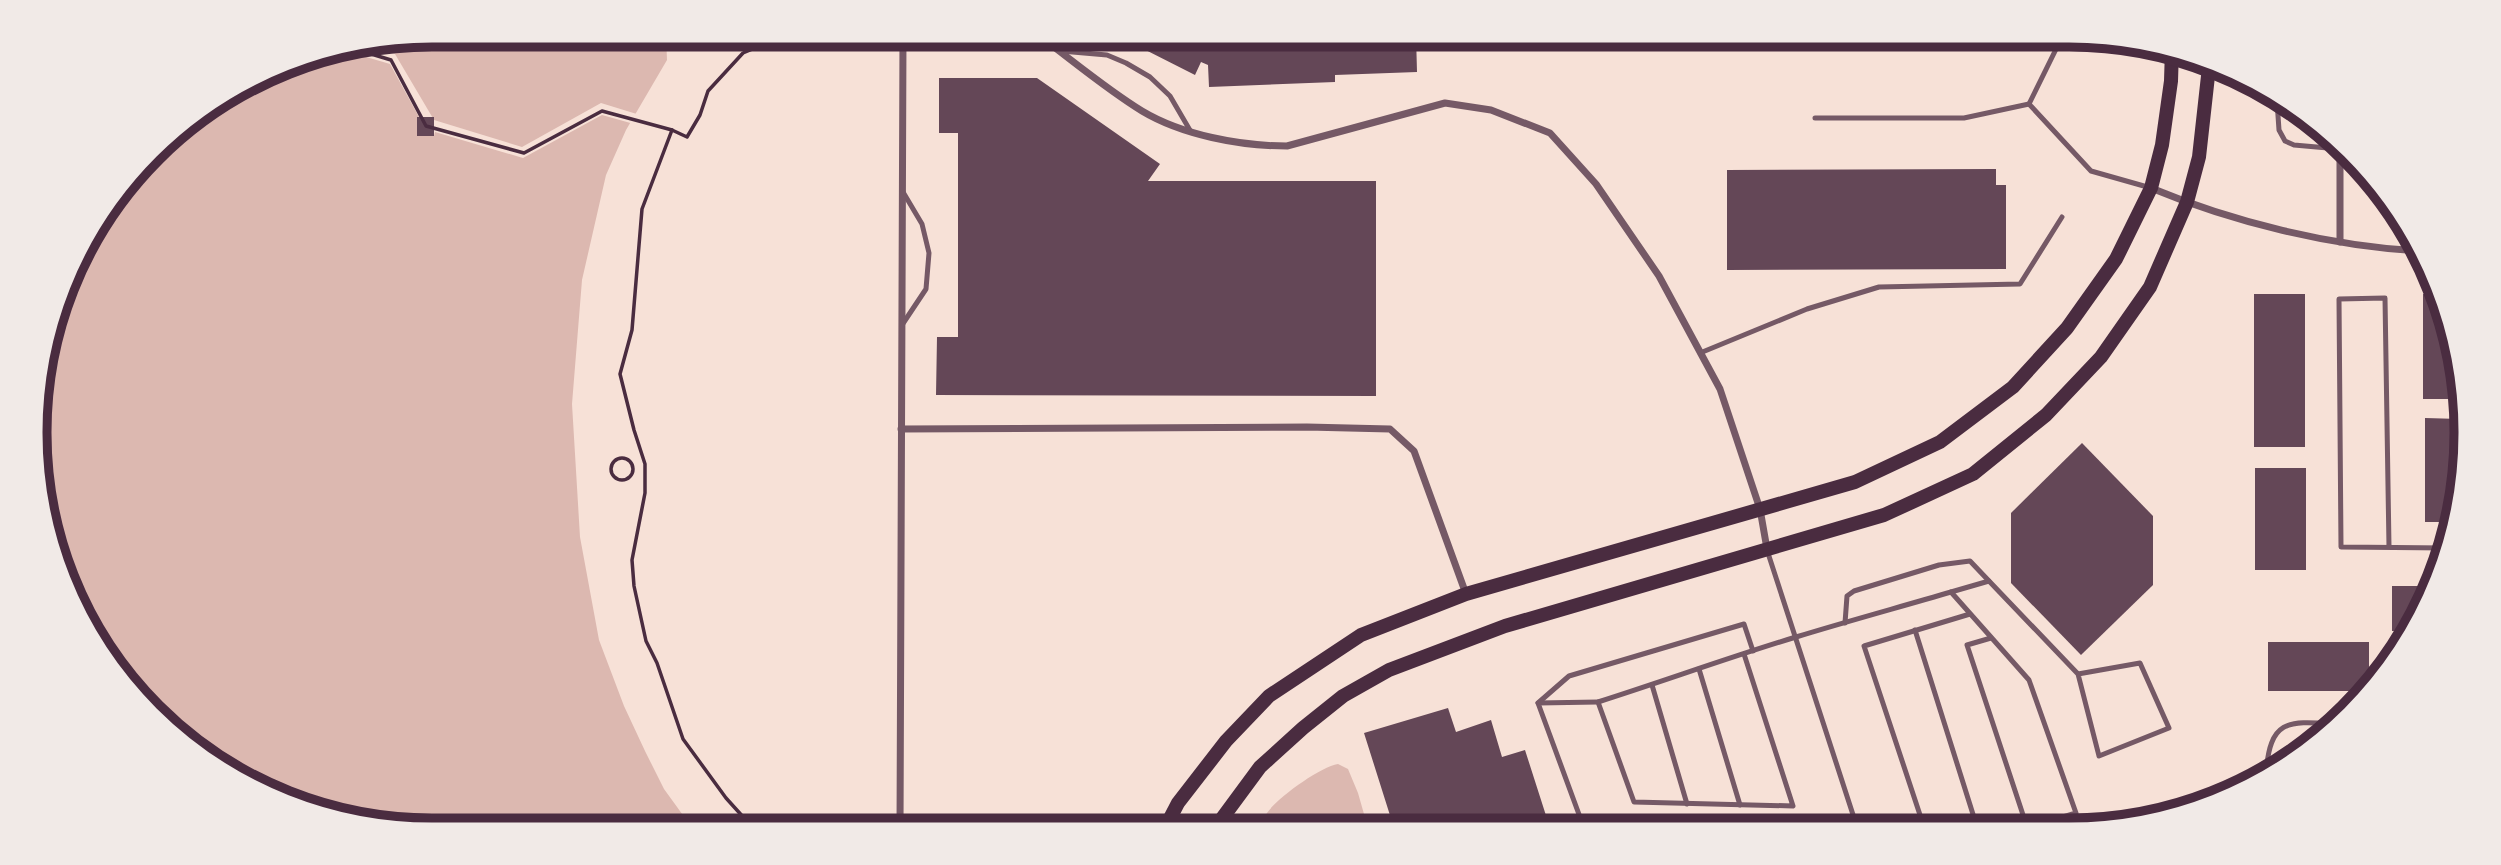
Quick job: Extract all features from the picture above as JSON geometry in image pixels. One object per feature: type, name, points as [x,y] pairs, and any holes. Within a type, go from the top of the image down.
[{"type":"main road","points":[[1170,818],[1178,803],[1226,741],[1269,696],[1361,635],[1466,594],[1855,482],[1940,442],[2013,387],[2067,328],[2116,259],[2151,188],[2162,145],[2172,61]]},
{"type":"main road","points":[[1222,818],[1260,767],[1303,727],[1343,696],[1389,670],[1517,623],[1884,515],[1973,474],[2046,415],[2101,357],[2150,287],[2186,202],[2199,157],[2207,74]]},
{"type":"street","points":[[900,818],[903,47]]},
{"type":"street","points":[[1055,47],[1143,112],[1191,132],[1267,146],[1287,146],[1445,103],[1492,110],[1550,133],[1597,184],[1659,276],[1720,389],[1760,509],[1767,550]]},
{"type":"street","points":[[2339,158],[2340,242]]},
{"type":"street","points":[[2151,188],[2186,202],[2262,224],[2340,242],[2407,250]]},
{"type":"street","points":[[901,429],[1390,429],[1415,450],[1466,594]]},
{"type":"lane","points":[[2029,104],[2057,47]]},
{"type":"lane","points":[[1061,51],[1107,55],[1150,77],[1170,96],[1191,132]]},
{"type":"lane","points":[[1815,118],[1964,118],[2029,104]]},
{"type":"lane","points":[[2029,104],[2091,171],[2151,188]]},
{"type":"lane","points":[[2278,109],[2280,130],[2285,141],[2329,148]]},
{"type":"lane","points":[[902,191],[922,224],[929,253],[926,289],[902,325]]},
{"type":"lane","points":[[1700,353],[1807,309],[1879,286],[2020,284],[2062,217]]},
{"type":"lane","points":[[2389,547],[2385,298],[2339,299],[2341,547],[2436,548]]},
{"type":"lane","points":[[1767,550],[1854,818]]},
{"type":"lane","points":[[1845,623],[1847,596],[1854,591],[1939,565],[1970,561],[2078,674],[2099,756],[2169,727],[2140,663],[2078,674]]},
{"type":"lane","points":[[1538,703],[1598,702],[1796,637],[1989,581]]},
{"type":"lane","points":[[1951,593],[2029,680],[2076,813],[2059,818]]},
{"type":"lane","points":[[1921,818],[1864,646],[1970,614]]},
{"type":"lane","points":[[1538,703],[1569,676],[1744,624],[1753,651]]},
{"type":"lane","points":[[1915,630],[1975,818]]},
{"type":"lane","points":[[1992,638],[1967,645],[2026,818]]},
{"type":"lane","points":[[1598,702],[1634,802],[1793,806],[1744,654]]},
{"type":"lane","points":[[1699,669],[1740,805]]},
{"type":"lane","points":[[1651,685],[1687,804]]},
{"type":"lane","points":[[1538,703],[1580,818]]},
{"type":"lane","points":[[2267,763],[2273,738],[2282,727],[2298,722],[2321,723]]},
{"type":"path","points":[[368,53],[391,60],[426,127],[524,153],[602,111],[687,136],[700,115],[708,91],[743,53],[757,47]]},
{"type":"path","points":[[672,130],[642,209],[632,330],[620,374],[645,467],[645,493],[632,560],[634,586],[646,641],[657,663],[683,739],[744,818]]},
{"type":"path","points":[[621,458],[628,460],[633,469],[631,477],[625,481],[617,480],[611,471],[614,461],[621,458]]},
{"type":"path","points":[[633,469],[645,467]]},
{"type":"shaded area","points":[[432,47],[666,47],[667,60],[626,130],[606,175],[582,280],[572,404],[580,537],[599,640],[624,706],[664,789],[685,818],[432,818],[382,814],[333,805],[262,778],[218,753],[160,705],[112,647],[77,580],[60,532],[55,508],[47,432],[55,357],[60,333],[77,285],[112,218],[160,160],[218,112],[262,87],[309,68],[333,60],[382,51]]},
{"type":"shaded area","points":[[1338,764],[1348,769],[1365,818],[1264,818],[1289,792],[1330,766]]},
{"type":"pier","points":[[384,51],[395,54],[434,120],[522,147],[601,103],[640,115],[634,124],[602,115],[523,158],[435,132],[434,136],[417,136],[419,117],[390,64],[358,55]]},
{"type":"building","points":[[1140,47],[1416,47],[1417,72],[1335,75],[1335,82],[1209,87],[1208,65],[1201,62],[1195,75]]},
{"type":"building","points":[[939,78],[1037,78],[1160,164],[1148,181],[1376,181],[1376,396],[936,395],[937,337],[958,337],[958,133],[939,133]]},
{"type":"building","points":[[417,117],[434,117],[434,136],[417,136]]},
{"type":"building","points":[[1996,169],[1996,185],[2006,185],[2006,269],[1727,270],[1727,170]]},
{"type":"building","points":[[2254,294],[2305,294],[2305,447],[2254,447]]},
{"type":"building","points":[[2423,294],[2428,294],[2441,333],[2452,399],[2423,399]]},
{"type":"building","points":[[2425,418],[2453,419],[2453,458],[2443,522],[2425,522]]},
{"type":"building","points":[[2082,443],[2153,516],[2153,585],[2081,655],[2011,583],[2011,513]]},
{"type":"building","points":[[2255,468],[2306,468],[2306,570],[2255,570]]},
{"type":"building","points":[[2392,586],[2421,586],[2398,631],[2392,631]]},
{"type":"building","points":[[2268,642],[2369,642],[2369,673],[2354,691],[2268,691]]},
{"type":"building","points":[[1448,708],[1456,732],[1491,720],[1502,757],[1525,750],[1547,818],[1391,818],[1364,733]]}]
